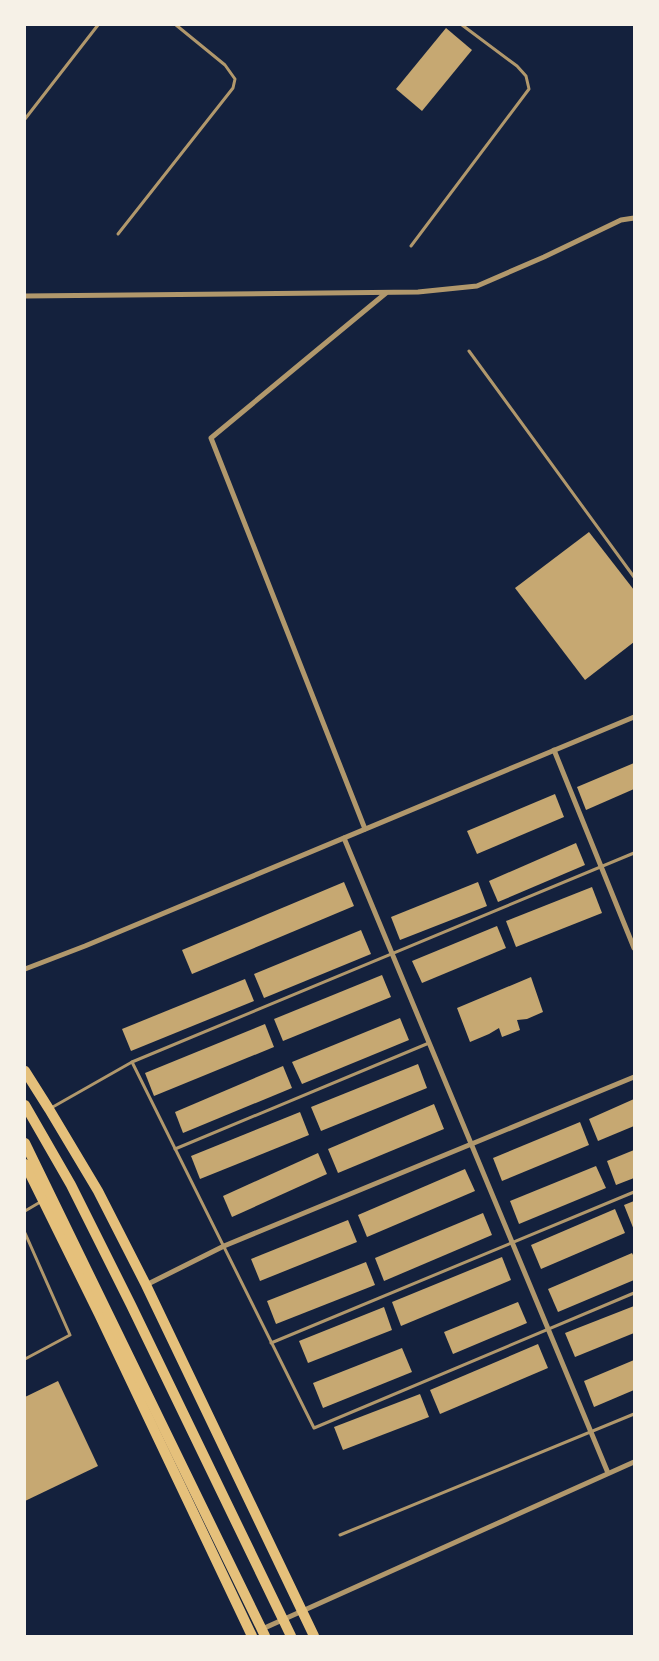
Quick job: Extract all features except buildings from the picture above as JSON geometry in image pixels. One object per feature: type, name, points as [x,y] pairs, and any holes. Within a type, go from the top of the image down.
[{"type":"main road","points":[[25,1071],[98,1191],[146,1286],[314,1636]]},
{"type":"main road","points":[[25,1105],[71,1185],[291,1636]]},
{"type":"main road","points":[[25,1143],[266,1636]]},
{"type":"main road","points":[[25,1164],[44,1200],[250,1635]]},
{"type":"street","points":[[25,296],[386,293],[477,286],[622,220],[634,218]]},
{"type":"street","points":[[365,829],[211,438],[386,293]]},
{"type":"street","points":[[25,969],[85,946],[634,717]]},
{"type":"street","points":[[554,750],[634,948]]},
{"type":"street","points":[[344,838],[608,1473]]},
{"type":"street","points":[[146,1286],[224,1246],[634,1077]]},
{"type":"street","points":[[250,1635],[634,1462]]},
{"type":"lane","points":[[25,119],[98,25]]},
{"type":"lane","points":[[118,234],[233,88],[235,79],[225,65],[176,25]]},
{"type":"lane","points":[[411,246],[529,89],[526,76],[517,66],[462,25]]},
{"type":"lane","points":[[469,351],[634,578]]},
{"type":"lane","points":[[49,1109],[132,1062],[634,853]]},
{"type":"lane","points":[[175,1149],[429,1043]]},
{"type":"lane","points":[[132,1062],[314,1428],[634,1293]]},
{"type":"lane","points":[[272,1343],[634,1192]]},
{"type":"lane","points":[[25,1211],[44,1200]]},
{"type":"lane","points":[[25,1233],[70,1335],[25,1359]]},
{"type":"lane","points":[[340,1535],[634,1414]]}]
